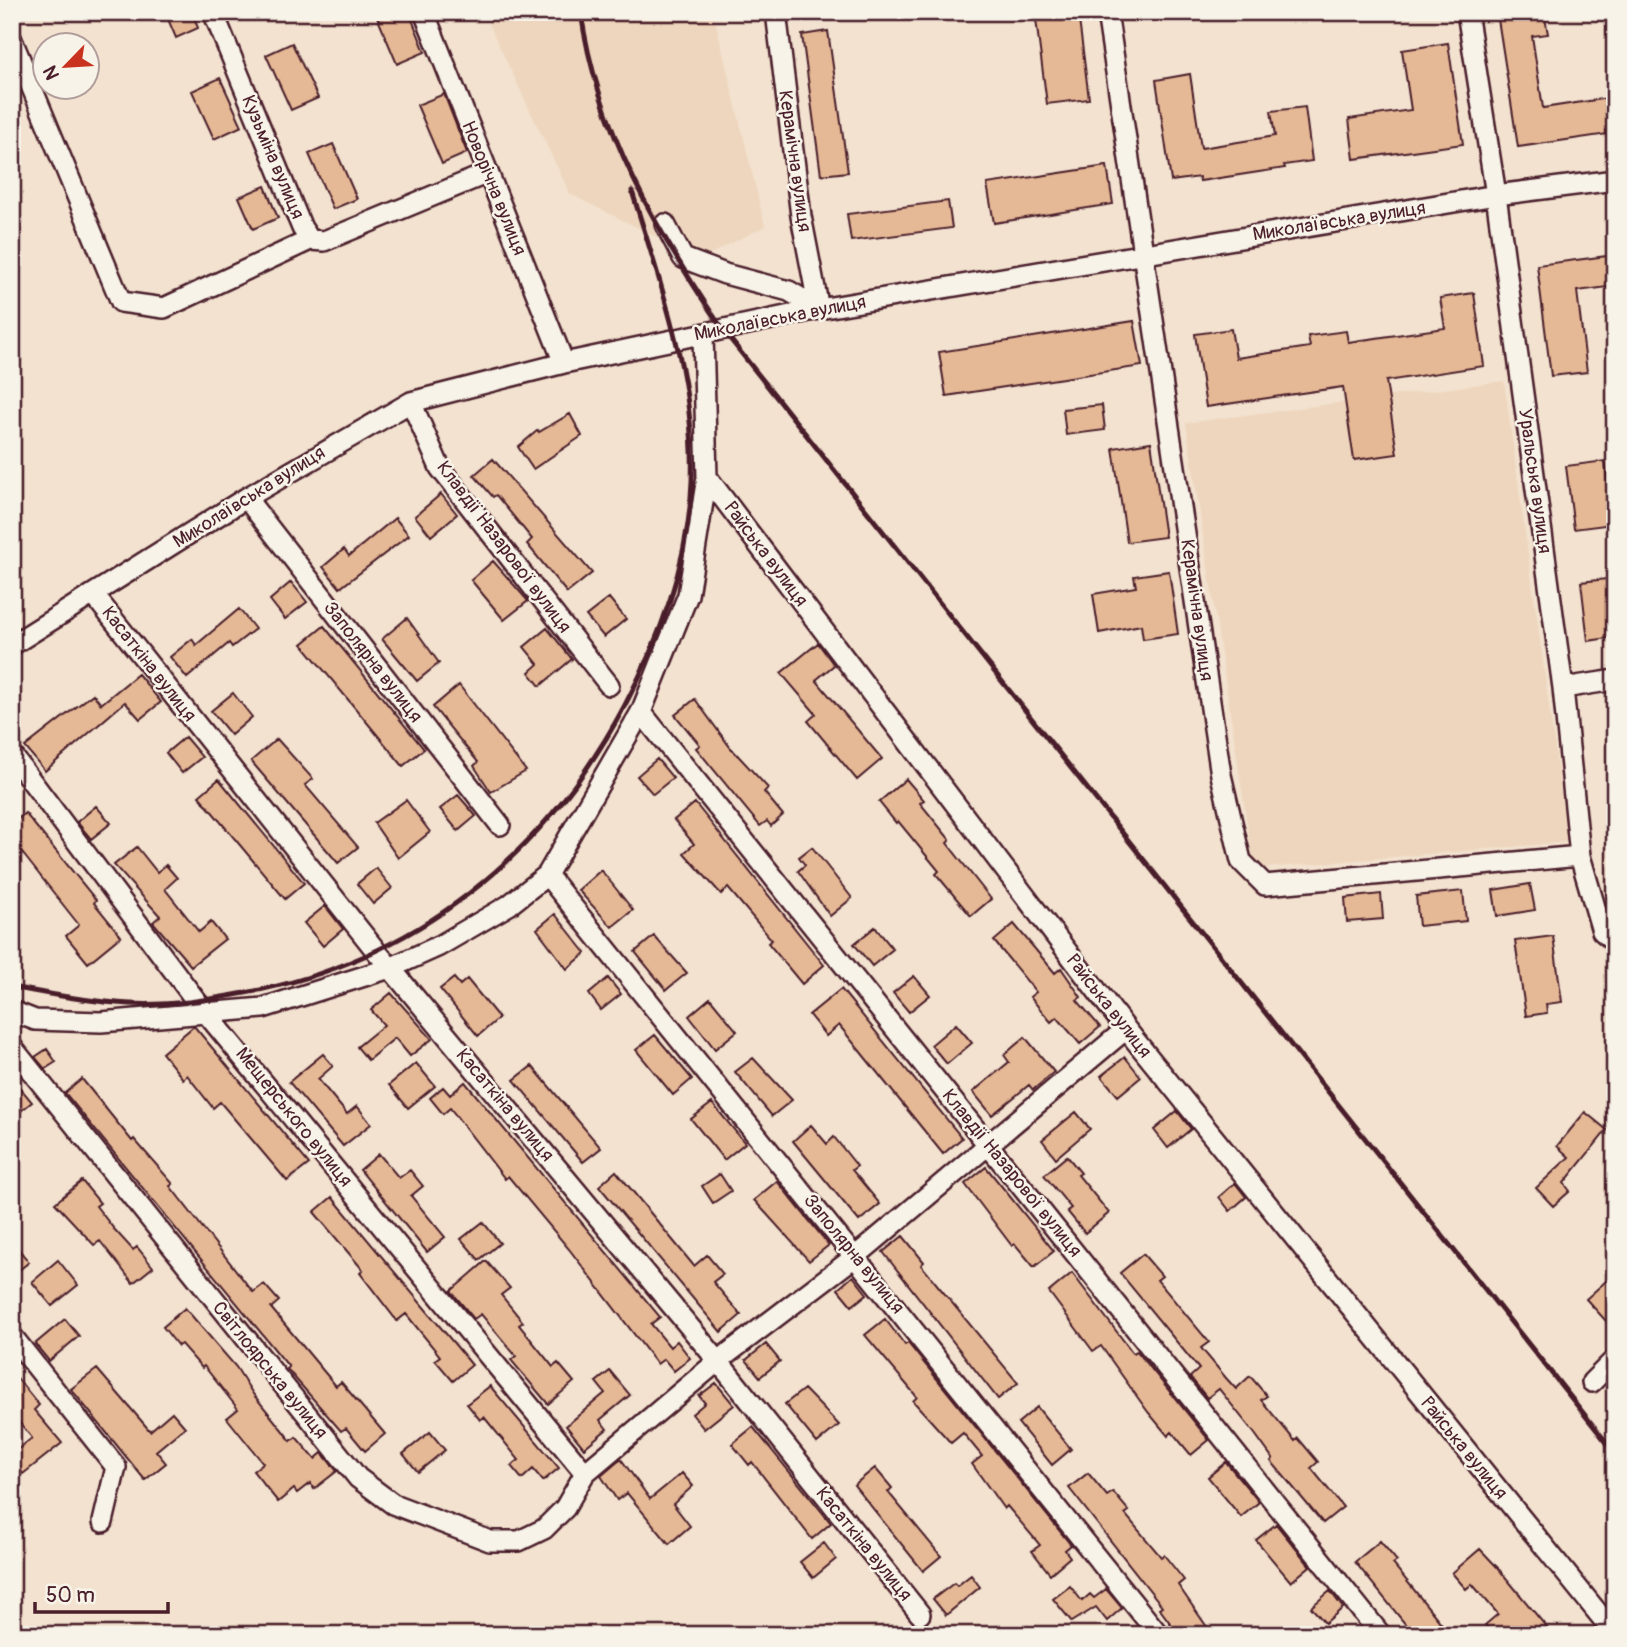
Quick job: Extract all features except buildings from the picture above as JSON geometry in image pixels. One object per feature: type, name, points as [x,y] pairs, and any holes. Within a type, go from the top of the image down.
[{"type":"street","name":"Кузьміна вулиця","points":[[212,12],[302,228],[310,240],[324,241],[488,173]]},
{"type":"street","name":"Новорічна вулиця","points":[[424,12],[564,363]]},
{"type":"street","name":"Керамічна вулиця","points":[[776,12],[801,216],[819,309]]},
{"type":"street","name":"Керамічна вулиця","points":[[1107,12],[1221,775],[1241,861],[1265,885],[1580,856]]},
{"type":"street","name":"Уральська вулиця","points":[[1467,12],[1496,195],[1563,688],[1580,856],[1601,931],[1615,942]]},
{"type":"street","points":[[12,40],[121,302],[164,308],[310,240]]},
{"type":"street","name":"Миколаївська вулиця","points":[[12,645],[246,498],[411,402],[564,363],[819,309],[1496,195],[1615,180]]},
{"type":"street","points":[[665,224],[683,258],[725,274],[789,290],[819,309]]},
{"type":"street","points":[[12,1011],[35,1020],[101,1022],[210,1015],[263,1008],[390,968],[439,946],[509,905],[547,875],[641,712],[688,594],[707,477],[703,335]]},
{"type":"street","name":"Клавдії Назарової вулиця","points":[[411,402],[440,468],[609,685]]},
{"type":"street","name":"Райська вулиця","points":[[707,477],[1126,1029],[1615,1634]]},
{"type":"street","name":"Заполярна вулиця","points":[[246,498],[500,825]]},
{"type":"street","name":"Касаткіна вулиця","points":[[93,594],[390,968],[718,1361],[920,1614]]},
{"type":"street","points":[[1563,688],[1615,680]]},
{"type":"street","name":"Клавдії Назарової вулиця","points":[[641,712],[1381,1635]]},
{"type":"street","name":"Мещерського вулиця","points":[[12,755],[210,1015],[585,1473]]},
{"type":"street","name":"Заполярна вулиця","points":[[547,875],[1160,1635]]},
{"type":"street","name":"Світлоярська вулиця","points":[[12,1047],[358,1478],[393,1504],[490,1541],[519,1541],[544,1530],[558,1515],[585,1473],[718,1361],[856,1256],[1126,1029]]},
{"type":"street","points":[[12,1336],[117,1467],[103,1522]]},
{"type":"street","points":[[1592,1382],[1615,1359]]},
{"type":"shaded area","points":[[483,12],[713,12],[765,226],[701,259],[570,194]]},
{"type":"shaded area","points":[[1504,381],[1568,842],[1254,869],[1186,423]]},
{"type":"green space","points":[[12,1627],[72,1635],[12,1635]]},
{"type":"railway","points":[[581,12],[589,55],[616,139],[654,218],[723,330],[1615,1453]]},
{"type":"railway","points":[[12,987],[101,1002],[160,1004],[231,996],[307,978],[365,956],[419,928],[469,894],[514,854],[556,809],[593,759],[638,679],[671,597],[690,510],[692,444],[682,370],[665,298],[632,191]]}]
